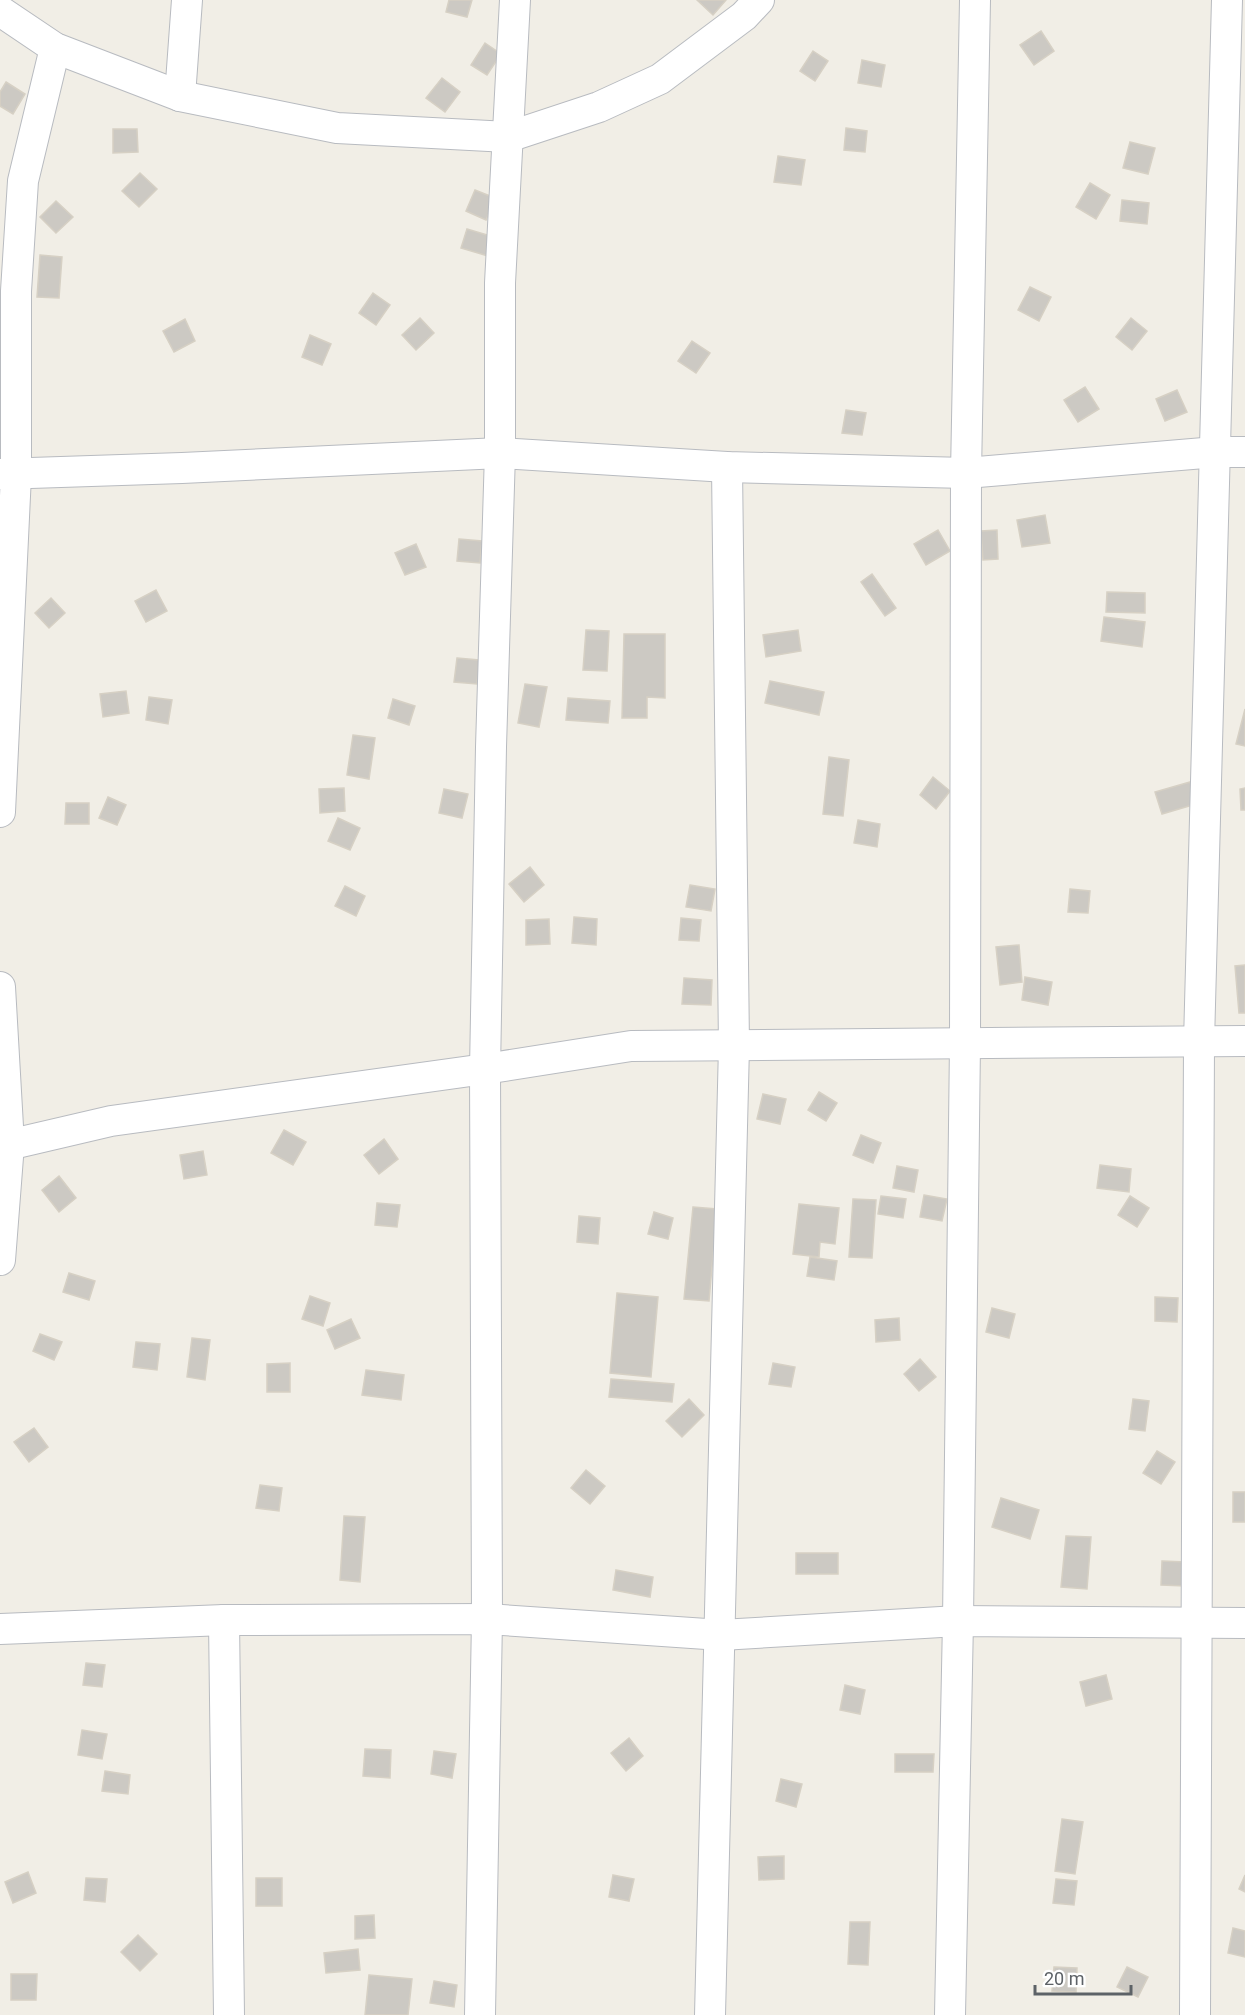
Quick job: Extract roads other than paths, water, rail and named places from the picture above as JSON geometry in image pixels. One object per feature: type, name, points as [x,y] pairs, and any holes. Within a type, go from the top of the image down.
[{"type":"street","points":[[180,96],[187,0]]},
{"type":"street","points":[[480,2015],[487,1619],[485,1069],[490,747],[500,453],[500,283],[514,0]]},
{"type":"street","points":[[0,11],[55,48],[180,96],[337,128],[508,137],[599,106],[660,79],[744,16],[759,0]]},
{"type":"street","points":[[950,2015],[958,1622],[965,1043],[966,473],[975,0]]},
{"type":"street","points":[[1195,2015],[1199,1042],[1231,452],[1227,0]]},
{"type":"street","points":[[0,812],[8,475],[23,181],[55,48]]},
{"type":"street","points":[[8,475],[500,453],[727,467],[966,473],[1231,452]]},
{"type":"street","points":[[710,2015],[734,1046],[727,467]]},
{"type":"street","points":[[0,987],[5,1145],[0,1260]]},
{"type":"street","points":[[5,1145],[111,1121],[485,1069],[631,1046],[1245,1041]]},
{"type":"street","points":[[0,1629],[224,1620],[487,1619],[721,1635],[958,1622],[1245,1623]]},
{"type":"street","points":[[224,1620],[229,2015]]}]
